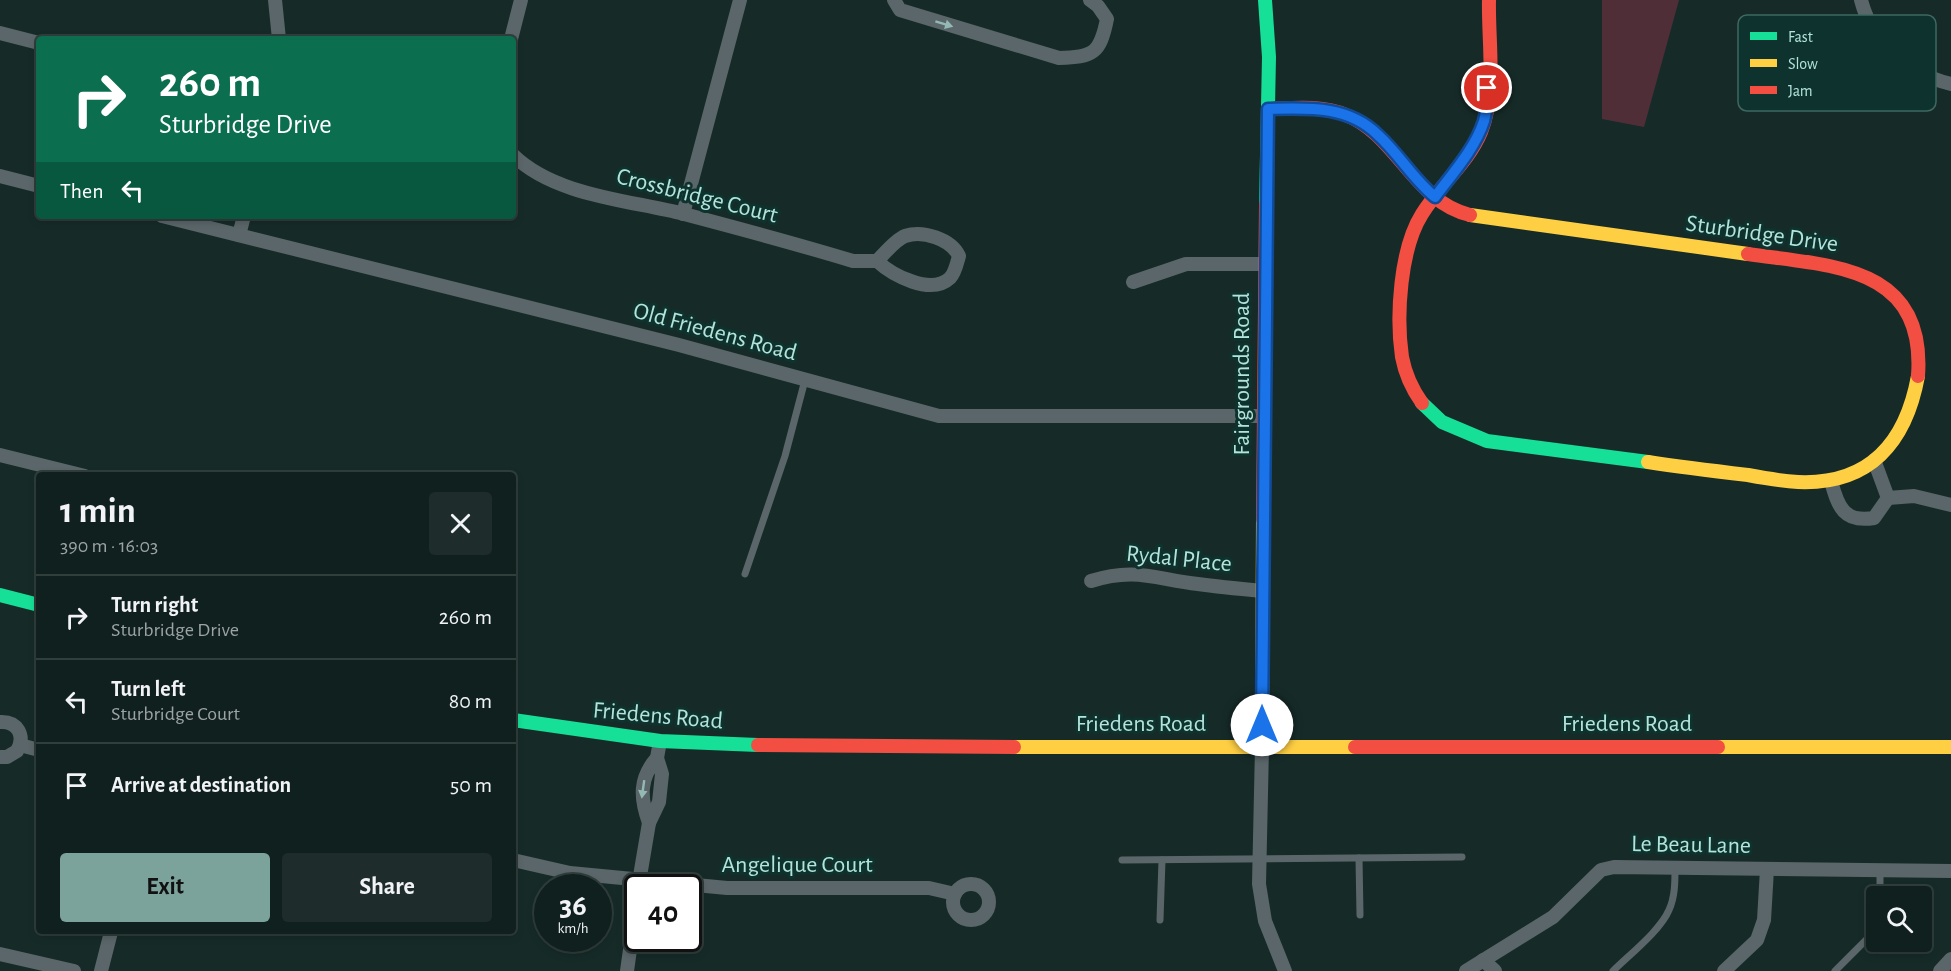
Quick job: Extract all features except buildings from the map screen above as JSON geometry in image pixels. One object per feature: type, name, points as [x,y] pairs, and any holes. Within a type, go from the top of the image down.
[{"type":"street","points":[[275,0],[279,36]]},
{"type":"street","points":[[512,36],[521,0]]},
{"type":"street","points":[[683,214],[740,0]]},
{"type":"street","points":[[894,0],[900,10],[1059,58],[1084,57],[1095,51],[1103,40],[1107,19],[1098,6],[1090,0]]},
{"type":"street","name":"Fairgrounds Road","points":[[1262,747],[1265,264],[1269,57],[1265,0]]},
{"type":"street","points":[[1435,197],[1470,150],[1484,120],[1489,0]]},
{"type":"street","points":[[1861,0],[1865,15]]},
{"type":"street","points":[[0,33],[36,42]]},
{"type":"street","points":[[1936,80],[1951,84]]},
{"type":"street","name":"Sturbridge Drive","points":[[1268,109],[1328,109],[1365,123],[1379,135],[1420,184],[1435,197],[1467,215],[1840,267],[1875,279],[1902,303],[1912,319],[1921,352],[1920,369],[1910,412],[1887,450],[1864,468],[1831,481],[1783,480],[1487,441],[1458,433],[1435,418],[1417,398],[1405,370],[1401,345],[1404,259],[1409,238],[1421,214],[1435,197]]},
{"type":"street","name":"Crossbridge Court","points":[[516,158],[526,167],[560,185],[683,214],[853,261],[877,261]]},
{"type":"street","points":[[0,176],[36,185]]},
{"type":"street","name":"Old Friedens Road","points":[[174,219],[668,342],[939,416],[1264,416]]},
{"type":"street","points":[[239,235],[243,219]]},
{"type":"street","points":[[919,234],[940,239],[955,248],[959,256],[950,278],[939,284],[905,280],[889,273],[877,261],[904,237],[919,234]]},
{"type":"street","points":[[1133,282],[1186,264],[1265,264]]},
{"type":"street","points":[[0,455],[69,472]]},
{"type":"street","points":[[1874,460],[1888,498]]},
{"type":"street","points":[[1831,481],[1839,504],[1850,517],[1860,520],[1874,518],[1888,498],[1910,496],[1951,505]]},
{"type":"street","name":"Rydal Place","points":[[1091,581],[1120,573],[1140,573],[1196,584],[1263,591]]},
{"type":"street","points":[[0,595],[36,604]]},
{"type":"street","name":"Friedens Road","points":[[516,720],[660,741],[798,747],[1951,747]]},
{"type":"street","points":[[0,722],[8,722],[18,728],[21,739],[21,745],[13,754],[0,757]]},
{"type":"street","points":[[640,874],[649,822],[642,803],[646,770],[657,758],[660,741]]},
{"type":"street","points":[[21,745],[36,749]]},
{"type":"street","points":[[1262,747],[1259,884],[1266,921],[1285,971]]},
{"type":"street","name":"Angelique Court","points":[[516,861],[624,884]]},
{"type":"street","name":"Le Beau Lane","points":[[1466,971],[1484,966],[1553,917],[1601,870],[1614,867],[1951,871]]},
{"type":"street","points":[[1724,971],[1757,940],[1764,920],[1767,869]]},
{"type":"street","name":"Angelique Court","points":[[702,888],[929,888],[955,894]]},
{"type":"street","points":[[101,971],[110,934]]},
{"type":"street","points":[[627,971],[629,952]]},
{"type":"street","points":[[0,954],[74,971]]},
{"type":"street","points":[[1940,971],[1951,959]]},
{"type":"street","points":[[1484,966],[1495,971]]},
{"type":"lane","points":[[745,574],[785,456],[805,380]]},
{"type":"lane","points":[[1122,860],[1462,857]]},
{"type":"lane","points":[[1359,858],[1360,915]]},
{"type":"lane","points":[[1160,921],[1162,860]]},
{"type":"lane","points":[[1613,971],[1657,927],[1668,912],[1674,892],[1676,868]]},
{"type":"lane","points":[[1880,870],[1880,886]]},
{"type":"lane","points":[[1835,971],[1866,940]]},
{"type":"shaded area","points":[[1602,0],[1679,0],[1644,127],[1602,119]]},
{"type":"traffic: fast","points":[[1265,0],[1269,57],[1266,204]]},
{"type":"traffic: fast","points":[[1422,403],[1442,422],[1487,441],[1648,462]]},
{"type":"traffic: fast","points":[[0,595],[36,604]]},
{"type":"traffic: fast","points":[[516,720],[660,741],[758,745]]},
{"type":"traffic: slow","points":[[1470,215],[1748,254]]},
{"type":"traffic: slow","points":[[1648,462],[1798,482],[1823,481],[1845,476],[1864,467],[1880,455],[1894,439],[1904,421],[1918,376]]},
{"type":"traffic: slow","points":[[1262,747],[1263,519]]},
{"type":"traffic: slow","points":[[1014,747],[1355,747]]},
{"type":"traffic: slow","points":[[1718,747],[1951,747]]},
{"type":"traffic: jam","points":[[1422,403],[1409,381],[1402,357],[1400,303],[1404,264],[1422,214],[1469,154],[1486,117],[1491,67],[1489,0]]},
{"type":"traffic: jam","points":[[1268,109],[1318,108],[1346,115],[1379,137],[1434,197],[1451,208],[1470,215]]},
{"type":"traffic: jam","points":[[1263,519],[1266,204]]},
{"type":"traffic: jam","points":[[1748,254],[1840,269],[1867,278],[1890,292],[1906,312],[1916,339],[1918,376]]},
{"type":"traffic: jam","points":[[758,745],[1014,747]]},
{"type":"traffic: jam","points":[[1355,747],[1718,747]]},
{"type":"route","points":[[1262,725],[1268,109],[1328,109],[1365,123],[1379,135],[1420,184],[1435,197],[1470,150],[1478,135],[1484,120],[1487,88]]}]
